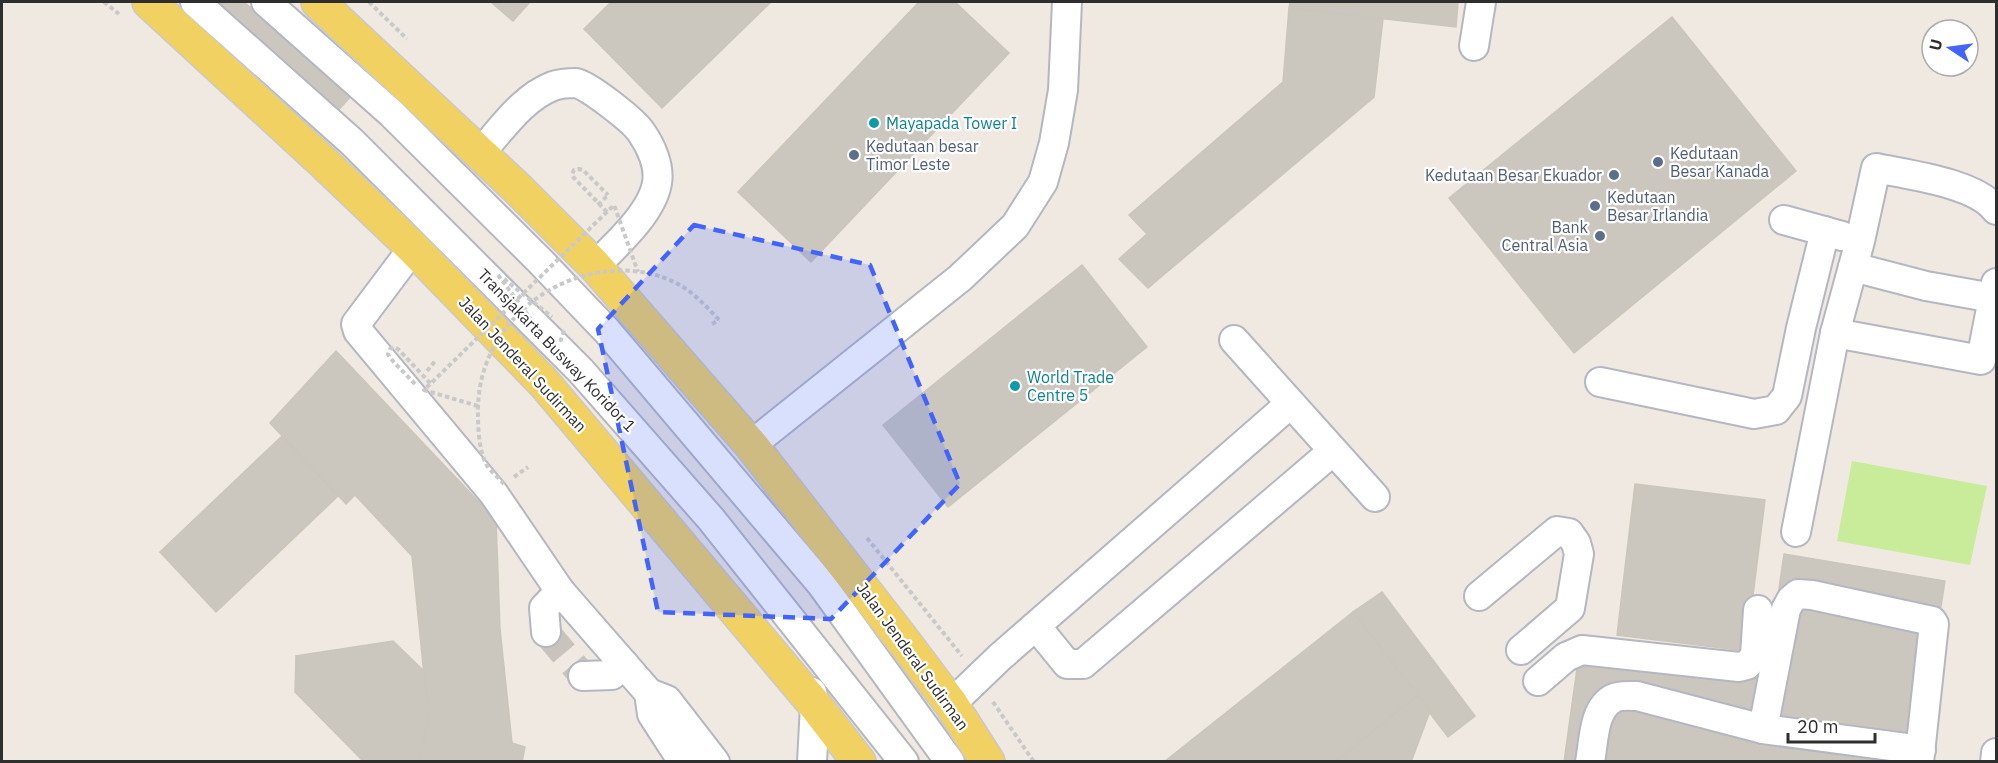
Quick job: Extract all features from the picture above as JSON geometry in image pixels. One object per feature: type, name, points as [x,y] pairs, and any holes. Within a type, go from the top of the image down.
[{"type":"main road","name":"Jalan Jenderal Sudirman","points":[[320,2],[480,153],[595,266],[751,445],[951,704],[988,762]]},
{"type":"main road","name":"Jalan Jenderal Sudirman","points":[[135,9],[325,164],[413,248],[544,383],[815,705],[859,762]]},
{"type":"street","name":"Transjakarta Busway Koridor 1","points":[[195,2],[352,142],[582,371],[711,519],[904,762]]},
{"type":"street","points":[[266,2],[391,113],[600,323],[822,585],[950,762]]},
{"type":"street","points":[[751,445],[960,278],[1015,226],[1043,183],[1054,143],[1063,90],[1067,2]]},
{"type":"street","points":[[1474,46],[1481,2]]},
{"type":"street","points":[[480,153],[529,98],[555,85],[577,83],[610,104],[640,131],[657,165],[657,184],[638,220],[595,266]]},
{"type":"street","points":[[1796,532],[1835,333],[1876,168],[1950,183],[1989,200],[1996,210]]},
{"type":"street","points":[[1784,220],[1825,231],[1856,254],[1926,286],[1995,290],[1981,360],[1835,333]]},
{"type":"street","points":[[1600,382],[1754,414],[1776,410],[1787,396],[1825,231]]},
{"type":"street","points":[[413,248],[356,324],[358,331],[494,494],[560,591],[649,693],[667,699],[715,762]]},
{"type":"street","points":[[1234,339],[1375,497]]},
{"type":"street","points":[[951,704],[1036,626],[1290,404]]},
{"type":"street","points":[[1036,626],[1067,664],[1083,664],[1333,451]]},
{"type":"street","points":[[1479,596],[1557,531],[1569,533],[1576,543],[1579,554],[1570,609],[1521,650]]},
{"type":"street","points":[[822,585],[899,635]]},
{"type":"street","points":[[546,632],[544,608],[560,591]]},
{"type":"street","points":[[1590,762],[1599,717],[1604,705],[1616,697],[1638,696],[1763,729],[1920,756],[1934,624],[1932,621],[1798,594],[1786,609],[1763,729]]},
{"type":"street","points":[[1538,681],[1566,657],[1582,650],[1739,667],[1747,665],[1755,656],[1758,610]]},
{"type":"street","points":[[795,624],[815,705],[812,762]]},
{"type":"street","points":[[583,676],[612,675],[624,664]]},
{"type":"street","points":[[649,693],[652,714],[683,762]]},
{"type":"street","points":[[1995,762],[1996,753]]},
{"type":"path","points":[[104,2],[135,9]]},
{"type":"path","points":[[598,205],[608,195],[583,171],[574,170],[572,174],[574,178],[607,212]]},
{"type":"path","points":[[478,406],[424,390],[614,205],[638,272]]},
{"type":"path","points":[[504,484],[487,465],[480,442],[478,406],[482,378],[489,356],[505,328],[527,305],[553,287],[583,276],[614,271],[638,272],[676,283],[697,297],[719,320],[712,324]]},
{"type":"path","points":[[539,330],[498,275],[552,317]]},
{"type":"path","points":[[552,343],[561,340],[564,330]]},
{"type":"path","points":[[471,343],[479,351]]},
{"type":"path","points":[[415,384],[390,358],[388,354],[394,347],[430,384]]},
{"type":"path","points":[[487,360],[495,368]]},
{"type":"highlighted area","points":[[694,225],[870,265],[960,484],[831,619],[658,612],[598,329]]},
{"type":"green space","points":[[1852,461],[1987,486],[1970,565],[1837,541]]},
{"type":"building","points":[[211,2],[244,2],[351,96],[336,113]]},
{"type":"building","points":[[491,2],[530,2],[513,21]]},
{"type":"building","points":[[611,2],[771,2],[662,108],[584,29]]},
{"type":"building","name":"Mayapada Tower I","points":[[919,2],[955,2],[1009,53],[811,262],[738,192]]},
{"type":"building","points":[[1290,2],[1458,2],[1456,27],[1289,8]]},
{"type":"building","points":[[1289,8],[1383,19],[1374,97],[1148,288],[1119,259],[1147,234],[1129,215],[1283,82]]},
{"type":"building","points":[[1672,17],[1796,171],[1574,353],[1449,198]]},
{"type":"building","name":"World Trade Centre 5","points":[[1082,265],[1147,347],[948,507],[883,425]]},
{"type":"building","points":[[336,351],[496,520],[500,629],[512,743],[525,747],[522,762],[420,762],[428,714],[412,556],[355,495],[346,504],[270,423]]},
{"type":"building","points":[[282,436],[338,496],[216,612],[160,552]]},
{"type":"building","points":[[1635,484],[1765,500],[1746,651],[1617,635]]},
{"type":"building","points":[[1784,554],[1945,581],[1916,762],[1564,762],[1579,654],[1766,678]]},
{"type":"building","points":[[1382,592],[1475,716],[1448,737],[1353,612]]},
{"type":"building","points":[[1353,612],[1418,695],[1335,762],[1164,762]]},
{"type":"building","points":[[393,641],[424,671],[428,714],[420,762],[364,762],[295,692],[296,656]]},
{"type":"building","points":[[1418,695],[1430,711],[1411,762],[1335,762]]},
{"type":"tunnel","points":[[546,632],[583,676]]},
{"type":"place","name":"Mayapada Tower I","points":[[874,123]]},
{"type":"place","name":"Kedutaan besar Timor Leste","points":[[854,155]]},
{"type":"place","name":"Kedutaan Besar Kanada","points":[[1658,162]]},
{"type":"place","name":"Kedutaan Besar Ekuador","points":[[1614,175]]},
{"type":"place","name":"Kedutaan Besar Irlandia","points":[[1595,206]]},
{"type":"place","name":"Bank Central Asia","points":[[1600,236]]},
{"type":"place","name":"World Trade Centre 5","points":[[1015,386]]}]
